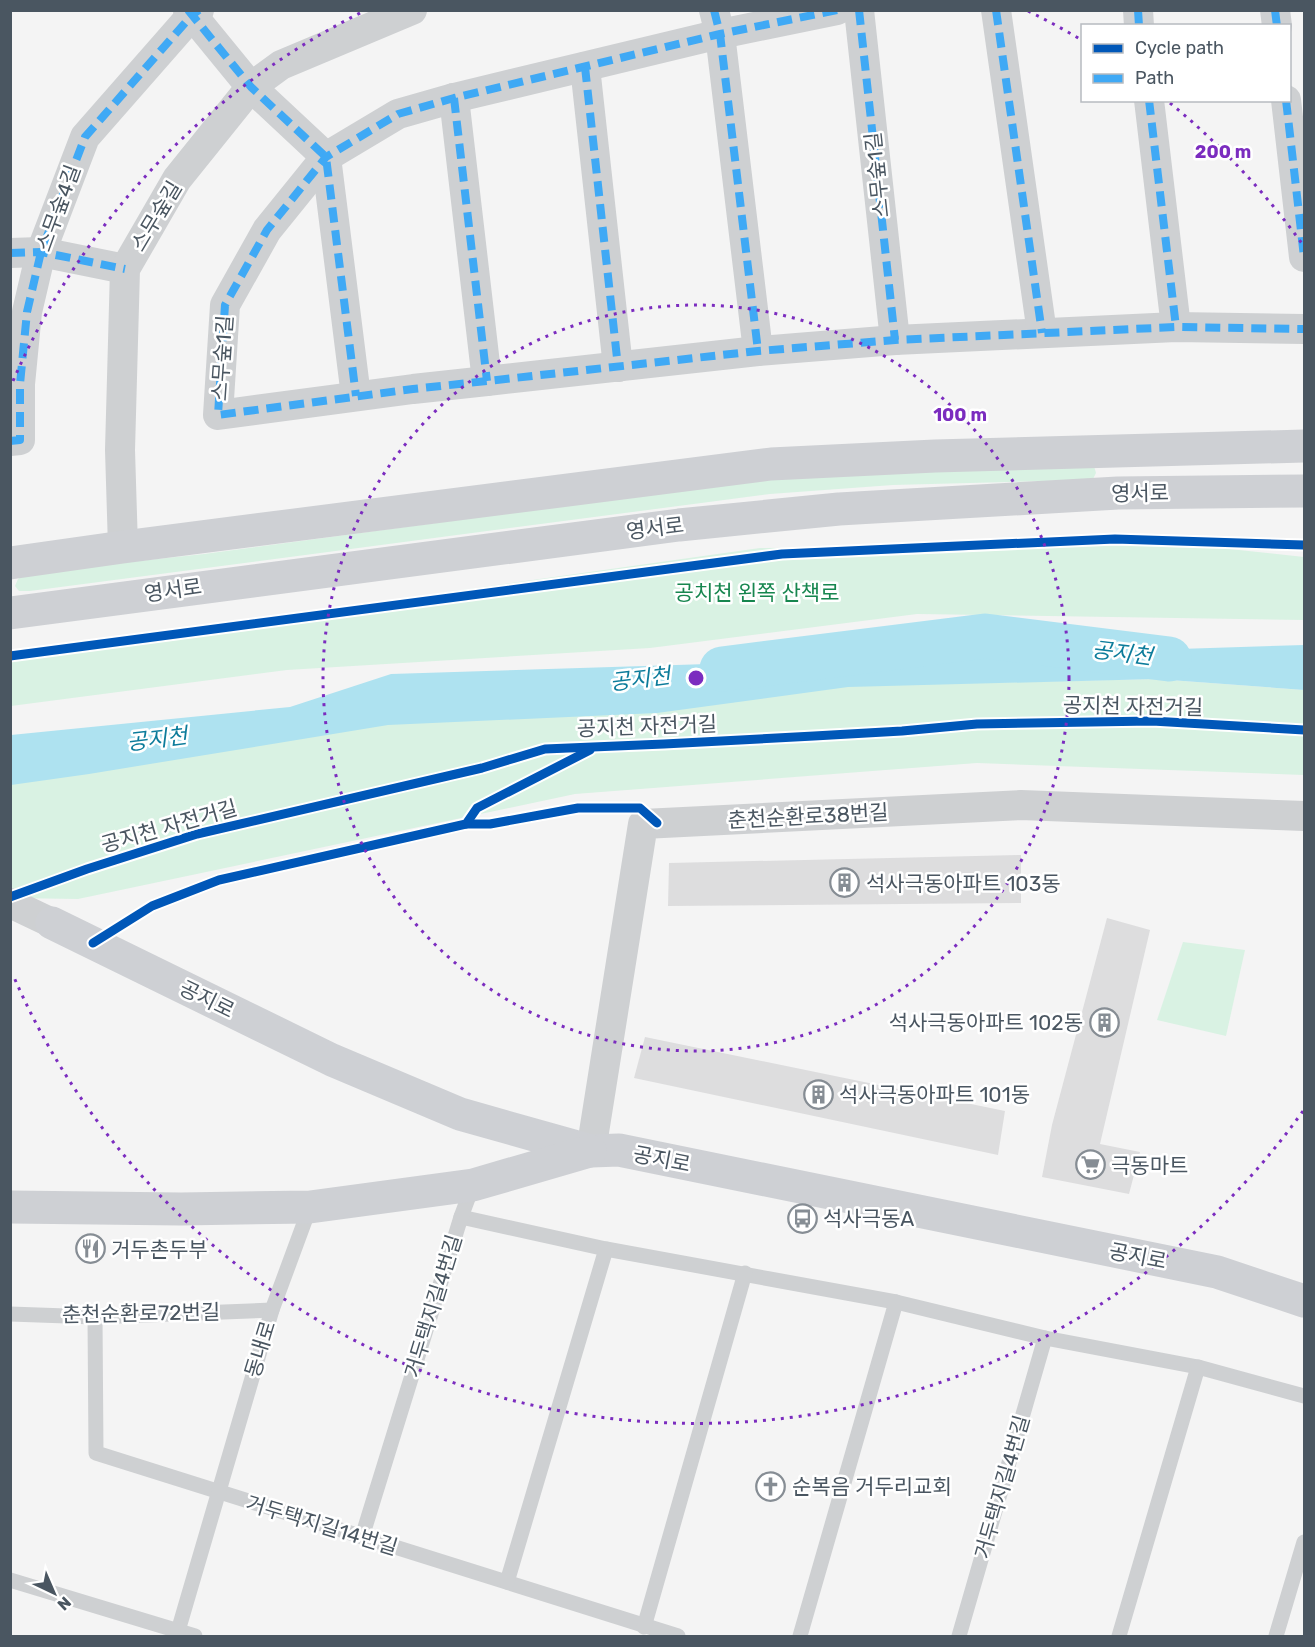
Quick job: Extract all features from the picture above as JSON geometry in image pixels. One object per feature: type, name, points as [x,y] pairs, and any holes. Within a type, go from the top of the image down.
[{"type":"street","name":"스무숲길","points":[[123,547],[120,450],[125,269],[177,179],[250,87],[281,65],[412,10]]},
{"type":"street","name":"스무숲1길","points":[[837,10],[717,22],[585,67],[454,98],[398,114],[326,157],[267,230],[225,305],[218,415],[487,381],[758,351],[895,340],[1176,327],[1305,329]]},
{"type":"street","name":"스무숲1길","points":[[859,10],[895,340]]},
{"type":"street","points":[[996,10],[1042,333]]},
{"type":"street","points":[[193,12],[250,87],[326,157],[356,396]]},
{"type":"street","name":"스무숲4길","points":[[10,441],[20,440],[20,384],[27,312],[40,252],[85,137],[193,12]]},
{"type":"street","points":[[717,22],[758,351]]},
{"type":"street","points":[[585,67],[618,367]]},
{"type":"street","points":[[454,98],[487,381]]},
{"type":"street","points":[[1149,102],[1176,327]]},
{"type":"street","points":[[1286,102],[1305,257]]},
{"type":"street","points":[[10,253],[40,252],[125,269]]},
{"type":"street","name":"영서로","points":[[10,563],[771,464],[946,455],[1305,446]]},
{"type":"street","name":"영서로","points":[[10,613],[679,525],[816,512],[1118,493],[1305,491]]},
{"type":"street","name":"춘천순환로38번길","points":[[591,1151],[642,824],[1021,805],[1305,816]]},
{"type":"street","points":[[10,903],[52,923]]},
{"type":"street","name":"공지로","points":[[52,923],[332,1060],[460,1114],[591,1151],[619,1150],[1217,1272],[1305,1300]]},
{"type":"street","points":[[10,1206],[181,1209],[310,1207],[473,1185],[591,1151]]},
{"type":"lane","points":[[461,1218],[473,1185]]},
{"type":"lane","name":"동내로","points":[[178,1631],[272,1310],[310,1207]]},
{"type":"lane","name":"거두택지길4번길","points":[[362,1537],[461,1218],[606,1249],[896,1302],[1046,1338],[1198,1367],[1305,1396]]},
{"type":"lane","points":[[507,1582],[606,1249]]},
{"type":"lane","points":[[644,1627],[745,1274]]},
{"type":"lane","points":[[800,1636],[896,1302]]},
{"type":"lane","name":"춘천순환로72번길","points":[[10,1314],[95,1317],[272,1310]]},
{"type":"lane","name":"거두택지길14번길","points":[[95,1317],[96,1453],[678,1636]]},
{"type":"lane","name":"거두택지길4번길","points":[[959,1636],[1046,1338]]},
{"type":"lane","points":[[1119,1636],[1198,1367]]},
{"type":"lane","points":[[1276,1636],[1305,1542]]},
{"type":"lane","points":[[10,1580],[195,1636]]},
{"type":"green space","points":[[1094,466],[1096,473],[1093,479],[893,485],[770,494],[30,591],[19,591],[15,586],[18,579],[26,573],[204,554],[771,480],[898,471]]},
{"type":"green space","name":"공치천 왼쪽 산책로","points":[[1192,545],[1304,557],[1304,620],[917,614],[650,648],[287,670],[11,706],[11,650],[277,616],[760,548]]},
{"type":"green space","points":[[1156,679],[1304,690],[1304,775],[977,763],[575,794],[78,899],[11,898],[10,773],[527,693]]},
{"type":"green space","points":[[1183,942],[1245,950],[1226,1036],[1157,1020]]},
{"type":"water","points":[[1304,645],[1304,690],[1156,679],[848,687],[657,713],[388,725],[11,785],[11,735],[290,707],[391,674]]},
{"type":"building","name":"석사극동아파트 103동","points":[[1021,855],[1021,903],[668,906],[669,863]]},
{"type":"building","name":"석사극동아파트 102동","points":[[1107,918],[1150,930],[1100,1144],[1140,1152],[1129,1194],[1042,1177],[1052,1125]]},
{"type":"building","name":"석사극동아파트 101동","points":[[645,1037],[1005,1111],[998,1155],[634,1078]]},
{"type":"waterway","name":"공지천","points":[[722,669],[985,636],[1169,659]]},
{"type":"marked path","points":[[188,10],[251,87],[326,157],[356,396]]},
{"type":"marked path","points":[[10,441],[20,440],[20,384],[27,312],[41,252],[85,137],[192,15],[199,10]]},
{"type":"marked path","points":[[714,10],[720,34],[758,351]]},
{"type":"marked path","points":[[837,10],[720,34],[454,98],[398,114],[326,157],[267,230],[225,305],[218,415],[413,389],[758,351],[895,340],[1176,327],[1304,329]]},
{"type":"marked path","points":[[859,10],[895,340]]},
{"type":"marked path","points":[[996,10],[1042,333]]},
{"type":"marked path","points":[[1138,10],[1139,24]]},
{"type":"marked path","points":[[1275,10],[1277,24]]},
{"type":"marked path","points":[[585,67],[618,367]]},
{"type":"marked path","points":[[454,98],[487,381]]},
{"type":"marked path","points":[[1149,102],[1176,327]]},
{"type":"marked path","points":[[1286,102],[1304,257]]},
{"type":"marked path","points":[[10,253],[41,252],[125,269]]},
{"type":"cycle path","points":[[10,656],[782,554],[1115,539],[1304,545]]},
{"type":"cycle path","name":"공지천 자전거길","points":[[10,897],[87,869],[197,834],[482,768],[545,749],[902,731],[977,724],[1152,721],[1304,730]]},
{"type":"cycle path","name":"공지천 자전거길","points":[[93,943],[152,906],[219,880],[466,824],[477,808],[590,750]]},
{"type":"cycle path","points":[[466,824],[490,824],[578,808],[640,808],[657,823]]},
{"type":"place","name":"석사극동아파트 103동","points":[[845,883]]},
{"type":"place","name":"석사극동아파트 102동","points":[[1104,1022]]},
{"type":"place","name":"석사극동아파트 101동","points":[[818,1094]]},
{"type":"place","name":"극동마트","points":[[1090,1165]]},
{"type":"place","name":"석사극동A","points":[[802,1218]]},
{"type":"place","name":"거두촌두부","points":[[90,1249]]},
{"type":"place","name":"순복음 거두리교회","points":[[771,1486]]}]
